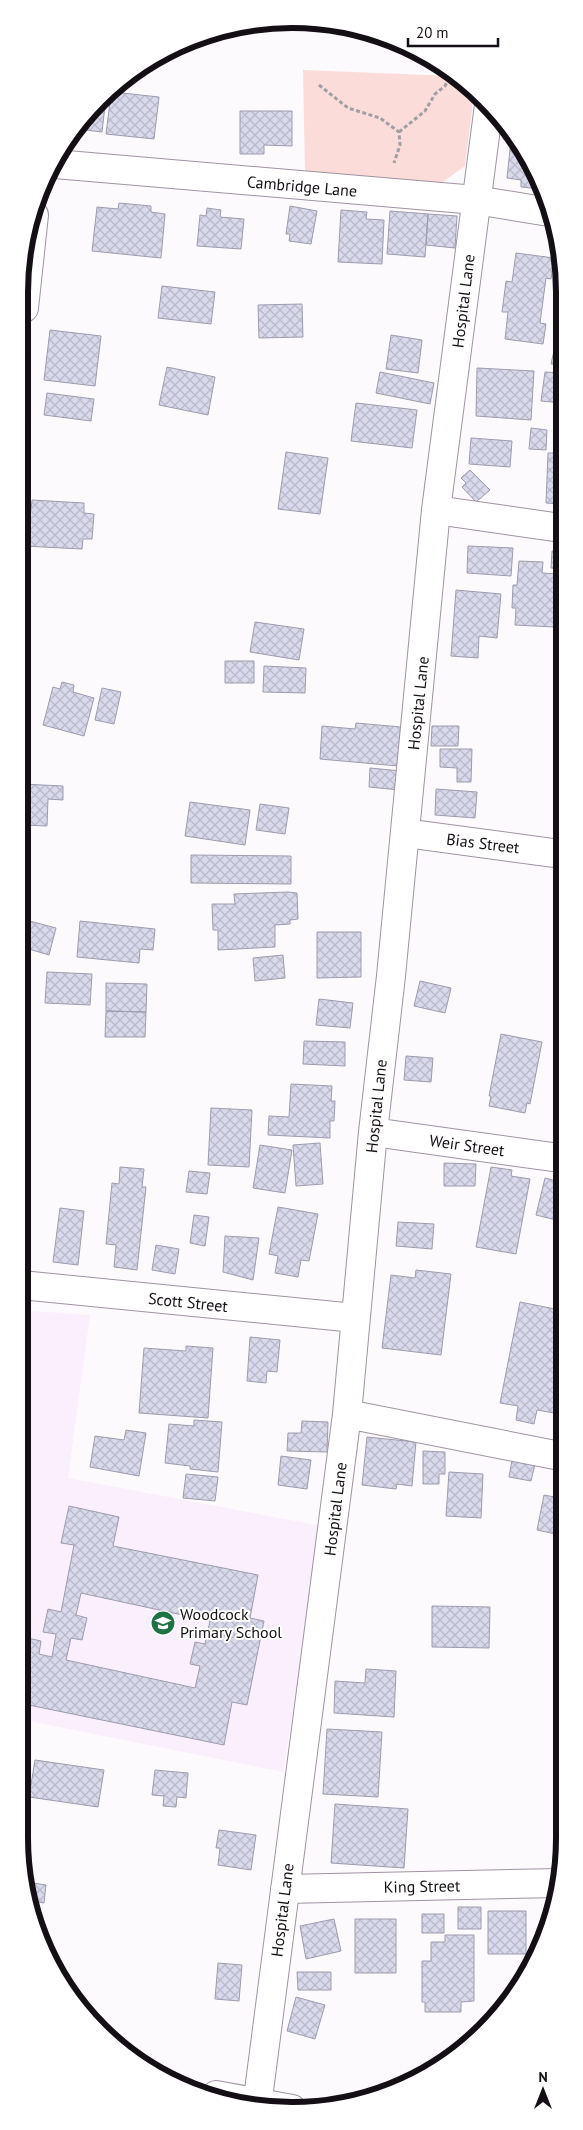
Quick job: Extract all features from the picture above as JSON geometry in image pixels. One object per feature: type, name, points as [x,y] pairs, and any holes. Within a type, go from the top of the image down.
[{"type":"street","name":"Hospital Lane","points":[[258,2100],[347,1414],[373,1132],[391,976],[436,510],[488,115]]},
{"type":"street","name":"Cambridge Lane","points":[[60,164],[386,194],[476,200],[542,211]]},
{"type":"street","points":[[436,510],[556,527]]},
{"type":"street","name":"Bias Street","points":[[405,833],[556,853]]},
{"type":"street","name":"Weir Street","points":[[373,1132],[556,1157]]},
{"type":"street","name":"Scott Street","points":[[28,1286],[355,1318]]},
{"type":"street","points":[[347,1414],[556,1455]]},
{"type":"street","name":"King Street","points":[[285,1889],[551,1883]]},
{"type":"path","points":[[399,132],[425,110],[435,94],[445,86],[448,79]]},
{"type":"path","points":[[319,84],[348,108],[380,118],[399,132],[400,145],[386,194]]},
{"type":"shaded area","points":[[303,70],[443,76],[473,100],[465,166],[440,184],[305,172]]},
{"type":"shaded area","name":"Woodcock Primary School","points":[[28,1311],[90,1315],[68,1478],[322,1526],[283,1772],[28,1721]]},
{"type":"building","points":[[118,93],[159,97],[154,139],[106,134],[110,100]]},
{"type":"building","points":[[105,105],[102,132],[83,130]]},
{"type":"building","points":[[240,111],[292,111],[292,146],[264,145],[264,154],[240,154]]},
{"type":"building","points":[[511,144],[534,188],[521,187],[521,180],[507,178]]},
{"type":"building","points":[[119,203],[151,206],[151,212],[165,214],[161,258],[92,251],[97,207],[118,209]]},
{"type":"building","points":[[290,206],[317,211],[311,244],[289,241],[290,234],[286,234]]},
{"type":"building","points":[[207,208],[221,210],[220,217],[244,219],[241,249],[197,246],[200,215],[206,216]]},
{"type":"building","points":[[341,210],[367,212],[366,219],[384,220],[382,264],[338,262]]},
{"type":"building","points":[[390,211],[428,214],[425,257],[387,254]]},
{"type":"building","points":[[428,214],[457,216],[455,248],[426,245]]},
{"type":"building","points":[[516,253],[553,258],[551,279],[546,278],[540,323],[546,324],[543,344],[505,339],[508,312],[502,312],[506,281],[512,282]]},
{"type":"building","points":[[162,286],[215,292],[211,324],[158,318]]},
{"type":"building","points":[[302,304],[303,337],[259,338],[258,305]]},
{"type":"building","points":[[50,330],[101,336],[95,386],[44,380]]},
{"type":"building","points":[[391,335],[422,340],[418,373],[386,369]]},
{"type":"building","points":[[556,346],[556,365],[551,364]]},
{"type":"building","points":[[167,367],[215,377],[208,415],[159,405]]},
{"type":"building","points":[[477,368],[534,371],[531,420],[476,416]]},
{"type":"building","points":[[380,372],[434,383],[430,404],[376,393]]},
{"type":"building","points":[[545,372],[556,373],[556,402],[541,401]]},
{"type":"building","points":[[47,393],[94,399],[91,421],[44,415]]},
{"type":"building","points":[[356,403],[417,410],[412,448],[351,441]]},
{"type":"building","points":[[531,428],[547,430],[546,450],[529,449]]},
{"type":"building","points":[[471,438],[512,441],[510,467],[469,464]]},
{"type":"building","points":[[286,452],[328,458],[320,514],[278,509]]},
{"type":"building","points":[[548,453],[556,453],[556,504],[546,503]]},
{"type":"building","points":[[470,470],[490,490],[476,502],[462,487],[466,483],[461,478]]},
{"type":"building","points":[[32,500],[84,503],[84,513],[94,514],[92,539],[83,539],[82,549],[28,546],[28,510],[31,510]]},
{"type":"building","points":[[468,546],[513,548],[511,576],[467,573]]},
{"type":"building","points":[[552,551],[556,551],[556,568],[551,568]]},
{"type":"building","points":[[519,561],[543,562],[542,573],[556,574],[554,627],[515,625],[516,608],[512,608],[513,585],[517,585]]},
{"type":"building","points":[[456,590],[501,594],[497,638],[479,636],[478,658],[451,656]]},
{"type":"building","points":[[255,622],[304,629],[299,660],[250,652]]},
{"type":"building","points":[[225,661],[254,661],[254,683],[225,683]]},
{"type":"building","points":[[264,666],[306,668],[305,693],[263,692]]},
{"type":"building","points":[[62,682],[74,685],[73,692],[94,698],[84,736],[43,725],[53,687],[60,689]]},
{"type":"building","points":[[102,688],[121,692],[114,724],[95,720]]},
{"type":"building","points":[[356,723],[401,727],[398,766],[320,759],[322,726],[355,729]]},
{"type":"building","points":[[432,726],[459,726],[458,746],[431,746]]},
{"type":"building","points":[[440,749],[472,749],[471,782],[457,782],[457,768],[440,767]]},
{"type":"building","points":[[370,768],[401,771],[399,790],[369,787]]},
{"type":"building","points":[[28,784],[63,786],[63,800],[48,799],[47,826],[28,825]]},
{"type":"building","points":[[436,789],[477,792],[475,818],[435,815]]},
{"type":"building","points":[[190,802],[250,810],[245,845],[185,836]]},
{"type":"building","points":[[260,804],[289,808],[285,834],[256,830]]},
{"type":"building","points":[[191,855],[291,856],[291,884],[191,883]]},
{"type":"building","points":[[297,893],[298,919],[290,920],[290,924],[275,925],[275,947],[218,950],[218,930],[213,930],[212,904],[235,904],[234,894]]},
{"type":"building","points":[[28,921],[56,928],[49,955],[28,949]]},
{"type":"building","points":[[80,921],[155,929],[153,950],[140,949],[139,963],[77,957]]},
{"type":"building","points":[[317,932],[361,932],[361,977],[317,978]]},
{"type":"building","points":[[283,955],[285,978],[255,981],[253,958]]},
{"type":"building","points":[[47,972],[92,974],[90,1005],[45,1003]]},
{"type":"building","points":[[420,981],[451,988],[445,1013],[414,1006]]},
{"type":"building","points":[[106,983],[147,984],[146,1012],[106,1011]]},
{"type":"building","points":[[319,999],[353,1003],[350,1028],[316,1025]]},
{"type":"building","points":[[106,1011],[146,1012],[145,1037],[105,1037]]},
{"type":"building","points":[[501,1034],[542,1042],[530,1104],[527,1103],[525,1113],[489,1106],[491,1096],[489,1096]]},
{"type":"building","points":[[304,1041],[345,1042],[345,1066],[303,1064]]},
{"type":"building","points":[[406,1056],[433,1058],[431,1082],[404,1080]]},
{"type":"building","points":[[291,1084],[332,1086],[331,1101],[335,1101],[334,1121],[330,1121],[330,1138],[268,1135],[269,1116],[289,1117]]},
{"type":"building","points":[[211,1108],[252,1110],[249,1167],[208,1165]]},
{"type":"building","points":[[320,1143],[323,1184],[296,1186],[293,1145]]},
{"type":"building","points":[[260,1145],[292,1150],[285,1193],[253,1188]]},
{"type":"building","points":[[444,1163],[476,1164],[475,1186],[444,1186]]},
{"type":"building","points":[[120,1167],[144,1169],[142,1187],[146,1187],[137,1270],[114,1267],[116,1245],[106,1244],[112,1183],[119,1184]]},
{"type":"building","points":[[491,1167],[512,1170],[511,1176],[530,1179],[516,1254],[476,1247]]},
{"type":"building","points":[[189,1171],[210,1173],[207,1194],[186,1192]]},
{"type":"building","points":[[545,1178],[556,1181],[556,1220],[536,1215]]},
{"type":"building","points":[[278,1207],[318,1214],[309,1261],[301,1260],[298,1277],[275,1273],[278,1256],[269,1254]]},
{"type":"building","points":[[60,1208],[84,1211],[78,1265],[53,1262]]},
{"type":"building","points":[[194,1215],[209,1217],[205,1246],[190,1243]]},
{"type":"building","points":[[398,1222],[434,1224],[432,1249],[396,1246]]},
{"type":"building","points":[[225,1236],[259,1238],[253,1280],[223,1272]]},
{"type":"building","points":[[156,1245],[179,1249],[175,1274],[152,1270]]},
{"type":"building","points":[[416,1270],[451,1274],[441,1355],[382,1348],[391,1275],[415,1278]]},
{"type":"building","points":[[520,1302],[556,1309],[556,1403],[554,1413],[537,1410],[534,1424],[516,1420],[518,1406],[500,1403]]},
{"type":"building","points":[[250,1337],[280,1340],[277,1372],[267,1371],[266,1383],[247,1381]]},
{"type":"building","points":[[186,1346],[213,1348],[208,1418],[139,1413],[144,1348],[186,1351]]},
{"type":"building","points":[[194,1420],[222,1422],[218,1472],[190,1469],[190,1466],[165,1463],[169,1424],[194,1426]]},
{"type":"building","points":[[302,1421],[328,1422],[327,1452],[287,1451],[288,1433],[301,1433]]},
{"type":"building","points":[[126,1430],[146,1433],[139,1476],[90,1467],[95,1436],[124,1440]]},
{"type":"building","points":[[367,1437],[416,1442],[412,1486],[397,1484],[396,1489],[362,1485]]},
{"type":"building","points":[[423,1451],[445,1452],[445,1474],[439,1474],[439,1484],[423,1484]]},
{"type":"building","points":[[281,1456],[311,1460],[307,1489],[278,1485]]},
{"type":"building","points":[[512,1460],[535,1464],[531,1481],[509,1477]]},
{"type":"building","points":[[449,1472],[483,1474],[481,1518],[446,1516]]},
{"type":"building","points":[[186,1474],[218,1477],[215,1501],[183,1498]]},
{"type":"building","points":[[544,1495],[556,1497],[556,1534],[537,1530]]},
{"type":"building","points":[[69,1506],[119,1517],[113,1546],[258,1575],[250,1618],[264,1621],[247,1705],[232,1702],[224,1745],[28,1705],[28,1638],[41,1641],[39,1654],[52,1657],[56,1634],[43,1632],[48,1609],[61,1612],[74,1545],[61,1543]],"holes":[[[81,1593],[210,1621],[205,1644],[195,1642],[190,1664],[200,1666],[195,1688],[66,1660],[71,1638],[82,1640],[87,1618],[76,1615]]]},
{"type":"building","points":[[432,1606],[490,1607],[489,1648],[432,1647]]},
{"type":"building","points":[[366,1669],[396,1671],[394,1717],[334,1713],[335,1681],[365,1683]]},
{"type":"building","points":[[327,1729],[382,1732],[378,1797],[323,1794]]},
{"type":"building","points":[[35,1760],[104,1770],[98,1807],[29,1797]]},
{"type":"building","points":[[155,1770],[188,1773],[186,1798],[177,1797],[176,1807],[163,1806],[164,1796],[152,1795]]},
{"type":"building","points":[[335,1804],[408,1809],[404,1868],[331,1863]]},
{"type":"building","points":[[219,1830],[256,1835],[251,1870],[218,1865],[220,1848],[216,1848]]},
{"type":"building","points":[[32,1883],[46,1885],[44,1903],[35,1902]]},
{"type":"building","points":[[458,1907],[481,1907],[481,1929],[458,1929]]},
{"type":"building","points":[[488,1911],[526,1911],[526,1954],[488,1954]]},
{"type":"building","points":[[422,1914],[444,1914],[444,1933],[422,1933]]},
{"type":"building","points":[[334,1919],[341,1951],[306,1959],[300,1926]]},
{"type":"building","points":[[355,1919],[396,1919],[396,1973],[355,1973]]},
{"type":"building","points":[[445,1935],[474,1935],[474,2001],[461,2002],[461,2012],[425,2012],[425,2002],[422,2002],[422,1961],[431,1961],[431,1942],[445,1942]]},
{"type":"building","points":[[218,1963],[242,1965],[239,2001],[215,1999]]},
{"type":"building","points":[[297,1972],[331,1972],[331,1990],[298,1990]]},
{"type":"building","points":[[296,1997],[325,2005],[315,2039],[287,2031]]},
{"type":"place","name":"Woodcock Primary School","points":[[163,1623]]}]
